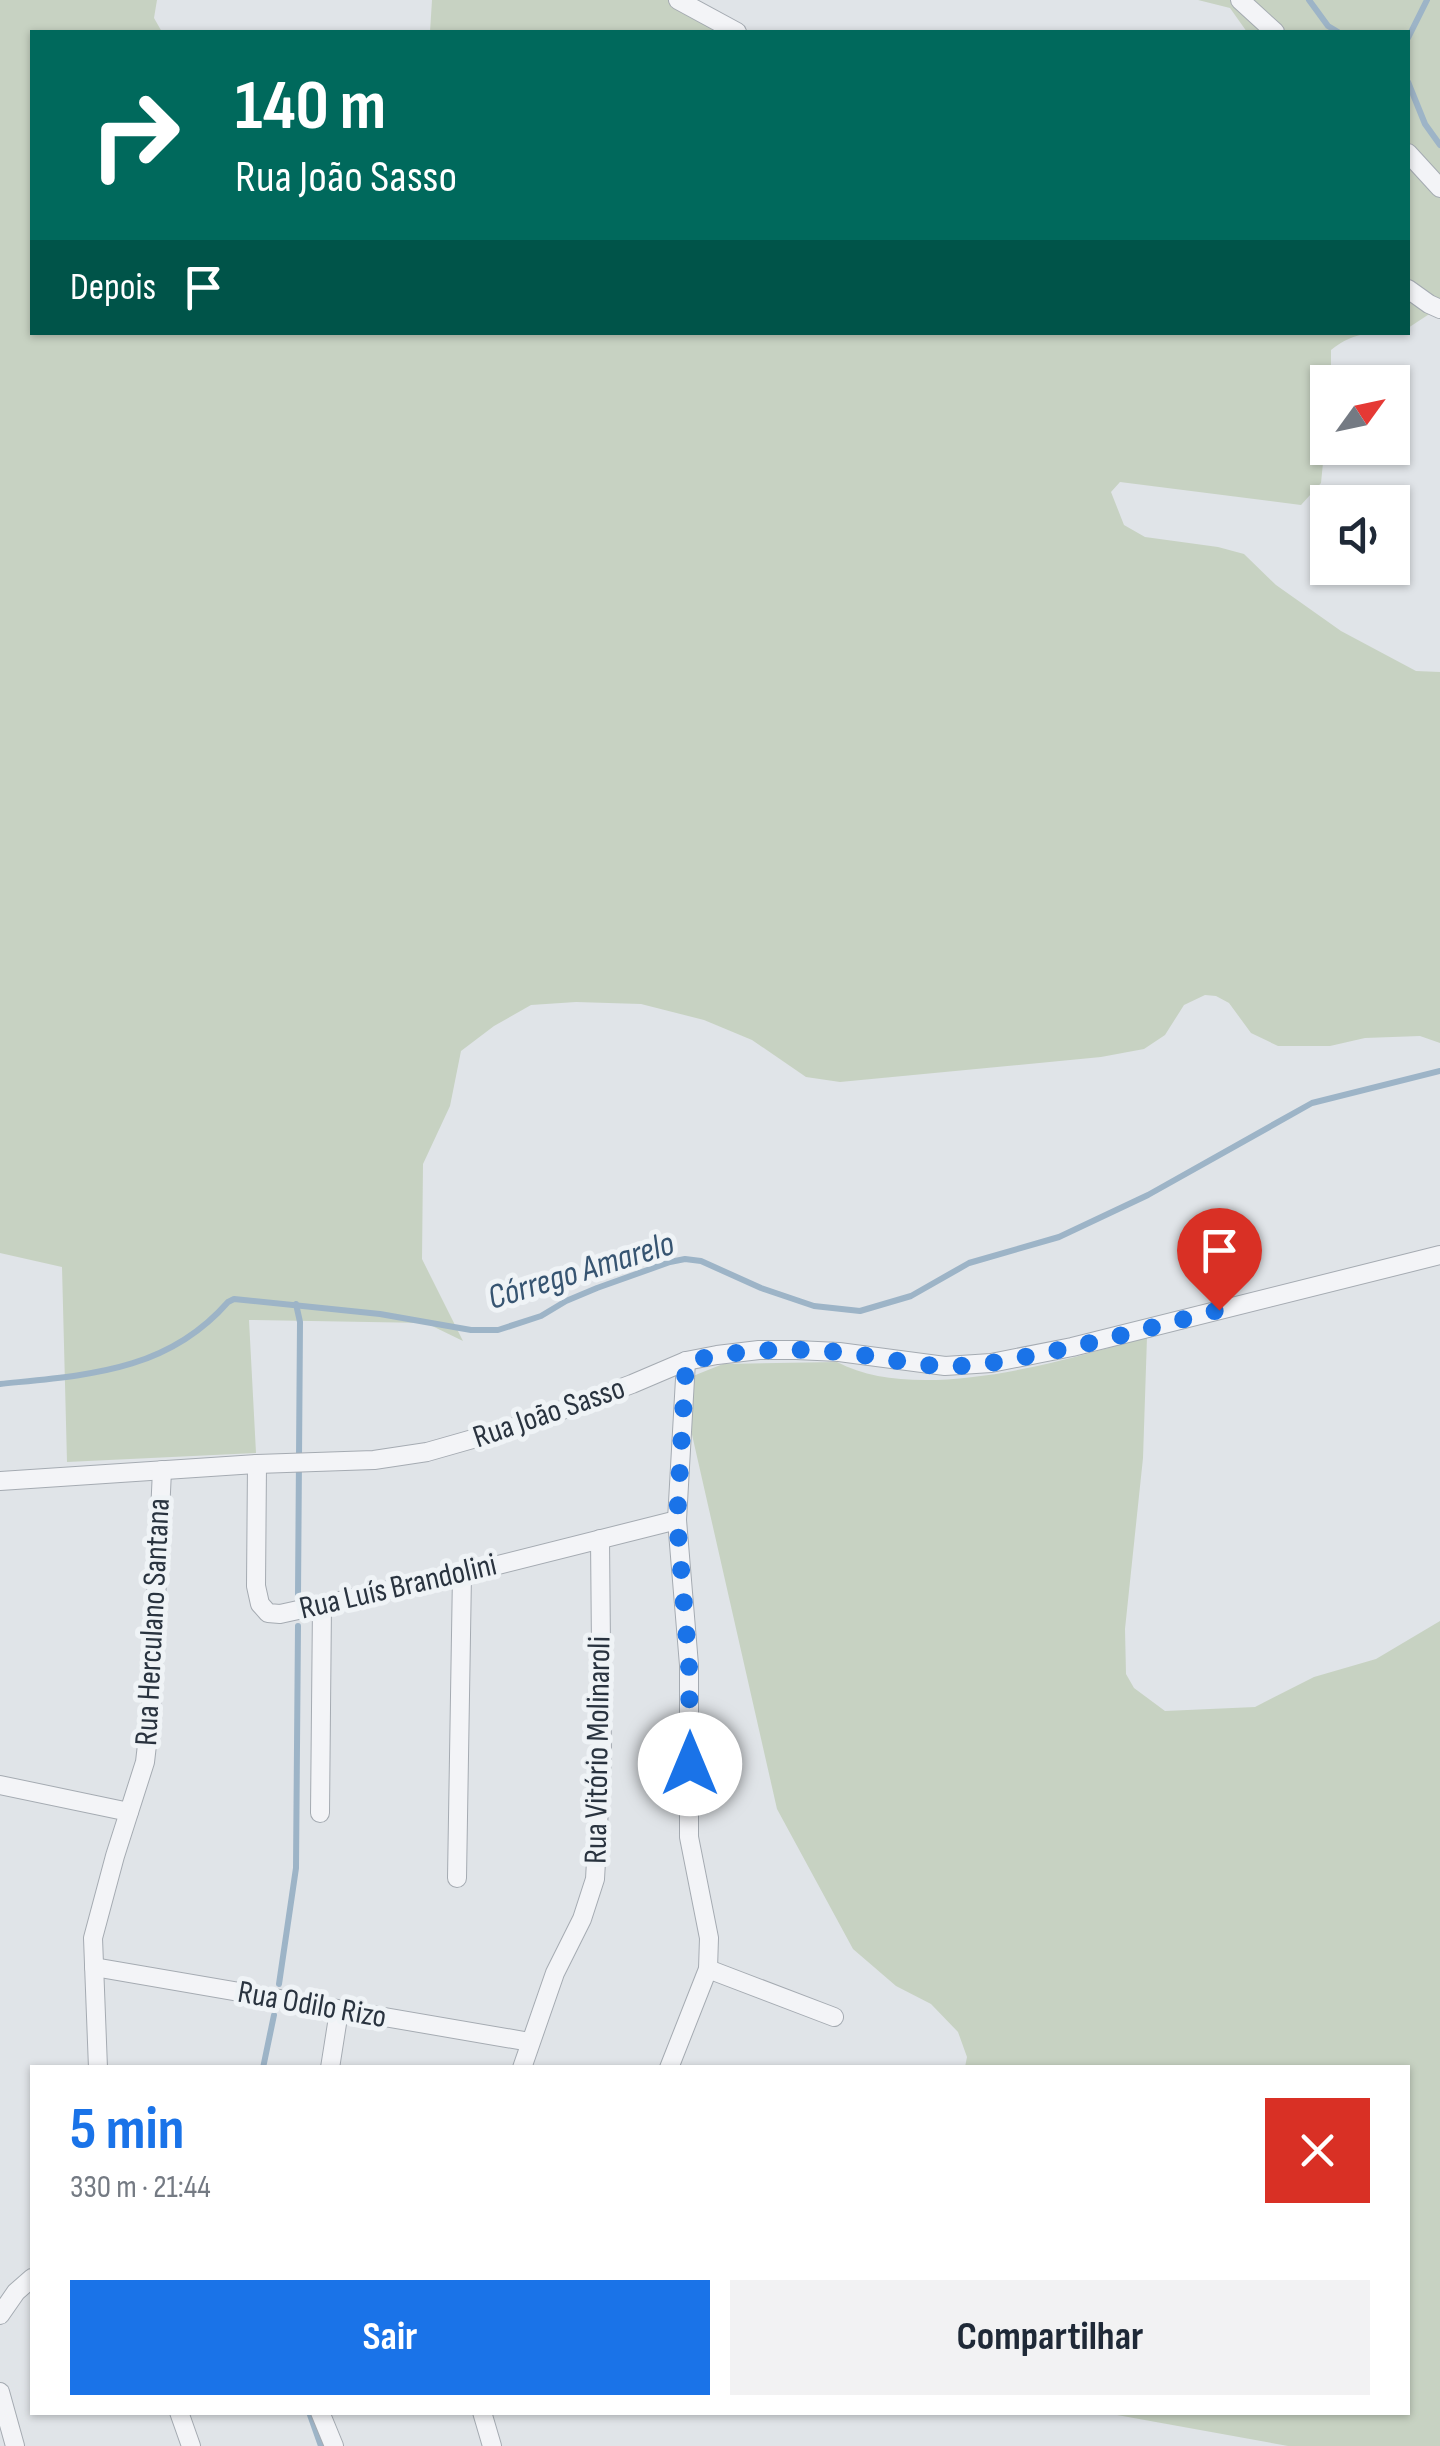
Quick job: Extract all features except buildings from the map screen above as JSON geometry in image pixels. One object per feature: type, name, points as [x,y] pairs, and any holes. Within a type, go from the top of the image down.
[{"type":"street","points":[[678,0],[733,30]]},
{"type":"street","points":[[1240,0],[1273,30]]},
{"type":"street","points":[[1410,155],[1440,188]]},
{"type":"street","points":[[1410,290],[1440,309]]},
{"type":"street","name":"Rua João Sasso","points":[[0,1482],[286,1462],[374,1460],[445,1448],[522,1425],[686,1362],[717,1354],[796,1350],[945,1366],[991,1364],[1440,1255]]},
{"type":"street","points":[[670,2065],[708,1969],[708,1938],[690,1837],[689,1665],[677,1520],[686,1362]]},
{"type":"street","name":"Rua Luís Brandolini","points":[[257,1464],[256,1586],[260,1604],[268,1613],[280,1614],[462,1574],[677,1520]]},
{"type":"street","name":"Rua Herculano Santana","points":[[98,2065],[93,1938],[145,1762],[162,1470]]},
{"type":"street","name":"Rua Vitório Molinaroli","points":[[523,2065],[555,1973],[582,1919],[594,1879],[602,1755],[600,1539]]},
{"type":"street","points":[[458,1878],[462,1574]]},
{"type":"street","points":[[320,1812],[322,1605]]},
{"type":"street","points":[[0,1785],[129,1812]]},
{"type":"street","name":"Rua Odilo Rizo","points":[[94,1967],[530,2042]]},
{"type":"street","points":[[708,1969],[834,2017]]},
{"type":"street","points":[[330,2065],[339,2011]]},
{"type":"street","points":[[0,2315],[30,2280]]},
{"type":"street","points":[[0,2392],[4,2429],[15,2446]]},
{"type":"street","points":[[180,2415],[192,2446]]},
{"type":"street","points":[[321,2415],[334,2446]]},
{"type":"street","points":[[483,2415],[492,2446]]},
{"type":"green space","points":[[0,0],[157,0],[154,18],[161,30],[30,30],[30,335],[1359,335],[1331,350],[1331,365],[1310,365],[1310,465],[1323,465],[1321,483],[1310,485],[1310,495],[1301,505],[1120,482],[1111,492],[1124,525],[1145,537],[1244,554],[1276,585],[1341,631],[1416,671],[1440,672],[1440,1043],[1420,1036],[1365,1038],[1330,1046],[1278,1046],[1251,1033],[1229,1003],[1205,995],[1184,1005],[1165,1035],[1144,1049],[1101,1057],[840,1082],[806,1077],[752,1040],[704,1020],[641,1004],[531,1005],[461,1051],[450,1106],[423,1164],[422,1259],[463,1341],[426,1323],[249,1320],[256,1453],[67,1462],[62,1267],[0,1253]]},
{"type":"green space","points":[[432,0],[692,0],[739,30],[430,30]]},
{"type":"green space","points":[[1198,0],[1440,0],[1440,307],[1410,327],[1410,30],[1246,30],[1230,8]]},
{"type":"green space","points":[[1147,1337],[1143,1458],[1125,1629],[1126,1674],[1134,1688],[1165,1711],[1255,1707],[1314,1677],[1376,1659],[1440,1621],[1440,2446],[1288,2446],[1117,2415],[1410,2415],[1410,2065],[965,2065],[967,2057],[958,2032],[931,2004],[896,1986],[853,1949],[777,1809],[688,1417],[693,1376],[723,1364],[837,1362],[870,1374],[908,1380],[949,1379],[991,1375]]},
{"type":"waterway","points":[[1309,0],[1335,30]]},
{"type":"waterway","points":[[1410,34],[1427,0]]},
{"type":"waterway","points":[[1410,87],[1425,124],[1440,145]]},
{"type":"waterway","name":"Córrego Amarelo","points":[[0,1384],[94,1373],[152,1356],[179,1343],[234,1299],[380,1314],[471,1330],[498,1330],[541,1316],[597,1288],[685,1259],[701,1261],[814,1306],[860,1311],[911,1296],[969,1263],[1059,1237],[1148,1195],[1312,1103],[1440,1071]]},
{"type":"waterway","points":[[296,1304],[300,1322],[298,1594]]},
{"type":"waterway","points":[[279,1984],[296,1868],[298,1626]]},
{"type":"waterway","points":[[264,2065],[274,2015]]},
{"type":"waterway","points":[[310,2415],[321,2446]]},
{"type":"route","points":[[690,1764],[689,1665],[677,1520],[686,1362],[717,1354],[796,1350],[945,1366],[991,1364],[1219,1310]]}]
